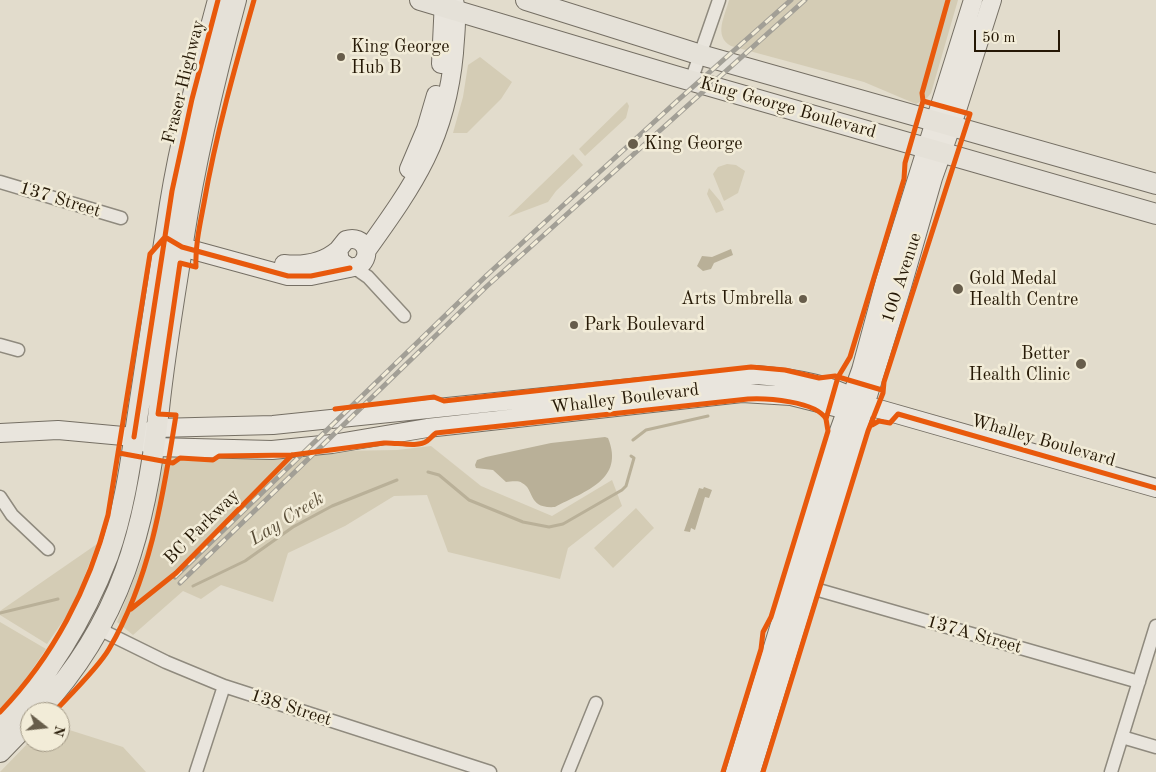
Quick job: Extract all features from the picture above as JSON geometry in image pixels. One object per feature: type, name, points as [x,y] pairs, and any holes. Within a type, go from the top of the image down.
[{"type":"main road","name":"Fraser Highway","points":[[46,702],[77,666],[99,629],[133,549],[146,501],[156,438],[177,240],[184,135],[218,0]]},
{"type":"main road","name":"Fraser Highway","points":[[0,729],[44,677],[89,601],[116,530],[134,437],[177,240],[210,99],[236,0]]},
{"type":"main road","name":"King George Boulevard","points":[[420,0],[449,5],[692,81],[1156,214]]},
{"type":"main road","name":"King George Boulevard","points":[[526,0],[700,55],[944,122],[1156,184]]},
{"type":"main road","points":[[944,122],[972,0]]},
{"type":"main road","points":[[944,122],[992,0]]},
{"type":"main road","points":[[360,260],[367,232],[389,206],[405,177],[423,135],[433,104],[439,75],[449,5]]},
{"type":"main road","name":"100 Avenue","points":[[735,772],[944,122]]},
{"type":"main road","points":[[177,240],[285,265],[314,262],[327,258],[338,250],[340,261],[360,260]]},
{"type":"main road","points":[[177,240],[288,276],[311,276],[360,260]]},
{"type":"main road","name":"Whalley Boulevard","points":[[156,438],[742,375],[788,379],[854,404],[1156,488]]},
{"type":"main road","name":"Whalley Boulevard","points":[[0,433],[58,430],[156,438],[248,450],[299,448],[427,428],[742,393],[792,396],[854,404]]},
{"type":"main road","name":"100 Avenue","points":[[752,772],[808,587],[854,404]]},
{"type":"main road","points":[[0,752],[20,731]]},
{"type":"street","points":[[692,81],[719,0]]},
{"type":"street","name":"137 Street","points":[[0,182],[121,218]]},
{"type":"street","points":[[360,260],[404,316]]},
{"type":"street","points":[[0,345],[18,350]]},
{"type":"street","points":[[0,497],[12,514],[48,549]]},
{"type":"street","name":"137A Street","points":[[808,587],[1139,682]]},
{"type":"street","points":[[1111,772],[1156,626]]},
{"type":"street","name":"138 Street","points":[[99,629],[166,662],[224,686],[490,772]]},
{"type":"street","points":[[196,772],[224,686]]},
{"type":"street","points":[[568,772],[596,703]]},
{"type":"street","points":[[1122,737],[1156,747]]},
{"type":"shaded area","points":[[729,0],[958,0],[931,93],[927,98],[916,104],[864,82],[731,46],[726,42],[721,31]]},
{"type":"shaded area","points":[[480,57],[512,82],[501,99],[467,133],[453,133],[463,97],[468,65]]},
{"type":"shaded area","points":[[627,102],[629,106],[626,118],[585,156],[579,149]]},
{"type":"shaded area","points":[[573,154],[583,165],[556,191],[548,202],[508,217]]},
{"type":"shaded area","points":[[727,164],[736,165],[745,171],[738,193],[724,201],[713,174],[718,167]]},
{"type":"shaded area","points":[[709,188],[720,201],[724,210],[716,213],[707,194]]},
{"type":"shaded area","points":[[731,249],[733,255],[714,263],[711,269],[703,271],[697,266],[702,256],[712,257]]},
{"type":"shaded area","points":[[608,438],[612,452],[611,464],[607,474],[589,489],[555,507],[540,505],[526,486],[520,482],[506,482],[493,470],[476,468],[475,465],[477,460],[486,457],[551,443]]},
{"type":"shaded area","points":[[431,446],[481,486],[552,516],[612,480],[622,506],[568,548],[560,579],[448,552],[427,495],[394,496],[345,526],[288,553],[273,602],[221,585],[201,599],[183,591],[133,635],[117,622],[149,541],[165,454],[397,450]]},
{"type":"shaded area","points":[[704,487],[712,490],[709,498],[705,497],[695,530],[691,528],[690,532],[684,531],[699,488],[703,489]]},
{"type":"shaded area","points":[[636,508],[654,528],[613,568],[594,548]]},
{"type":"shaded area","points":[[97,544],[72,608],[47,644],[0,615],[0,611]]},
{"type":"shaded area","points":[[0,622],[46,649],[0,717]]},
{"type":"shaded area","points":[[70,730],[123,747],[146,772],[0,772],[20,751],[70,752]]},
{"type":"waterway","name":"Lay Creek","points":[[633,440],[646,430],[708,416]]},
{"type":"waterway","name":"Lay Creek","points":[[428,472],[439,475],[469,500],[523,522],[549,527],[563,524],[622,490],[626,486],[634,458],[631,456]]},
{"type":"waterway","name":"Lay Creek","points":[[193,586],[245,561],[293,527],[332,506],[397,480]]},
{"type":"waterway","name":"Lay Creek","points":[[0,613],[58,599]]},
{"type":"railway","points":[[175,577],[487,275],[677,101],[791,0]]},
{"type":"railway","points":[[180,583],[486,287],[805,0]]},
{"type":"cycle path","points":[[134,437],[172,191],[192,99],[218,0]]},
{"type":"cycle path","points":[[63,702],[91,673],[109,649],[123,622],[145,565],[160,506],[176,415],[158,414],[180,263],[196,267],[198,235],[214,152],[254,0]]},
{"type":"cycle path","points":[[723,772],[761,649],[763,632],[771,617],[828,431],[826,419],[838,377],[850,357],[904,179],[905,163],[923,101],[922,93],[948,0]]},
{"type":"cycle path","points":[[763,772],[868,431],[883,393],[884,382],[970,114],[923,101]]},
{"type":"cycle path","points":[[165,237],[182,247],[288,276],[311,276],[350,268]]},
{"type":"cycle path","points":[[0,712],[37,668],[52,645],[67,620],[91,569],[108,515],[150,254],[165,237]]},
{"type":"cycle path","points":[[335,409],[434,397],[444,401],[751,367],[785,370],[819,378],[835,376],[882,390]]},
{"type":"cycle path","points":[[119,453],[173,463],[180,458],[213,460],[219,456],[292,455],[384,443],[418,444],[427,441],[436,433],[748,399],[778,400],[802,404],[821,413],[826,419]]},
{"type":"cycle path","points":[[872,425],[879,421],[890,423],[898,414],[1156,488]]},
{"type":"cycle path","name":"BC Parkway","points":[[131,609],[176,573],[292,455]]},
{"type":"place","name":"King George Hub B","points":[[341,57]]},
{"type":"place","name":"King George","points":[[633,144]]},
{"type":"place","name":"Gold Medal Health Centre","points":[[958,289]]},
{"type":"place","name":"Arts Umbrella","points":[[803,299]]},
{"type":"place","name":"Park Boulevard","points":[[574,325]]},
{"type":"place","name":"Better Health Clinic","points":[[1081,364]]}]
